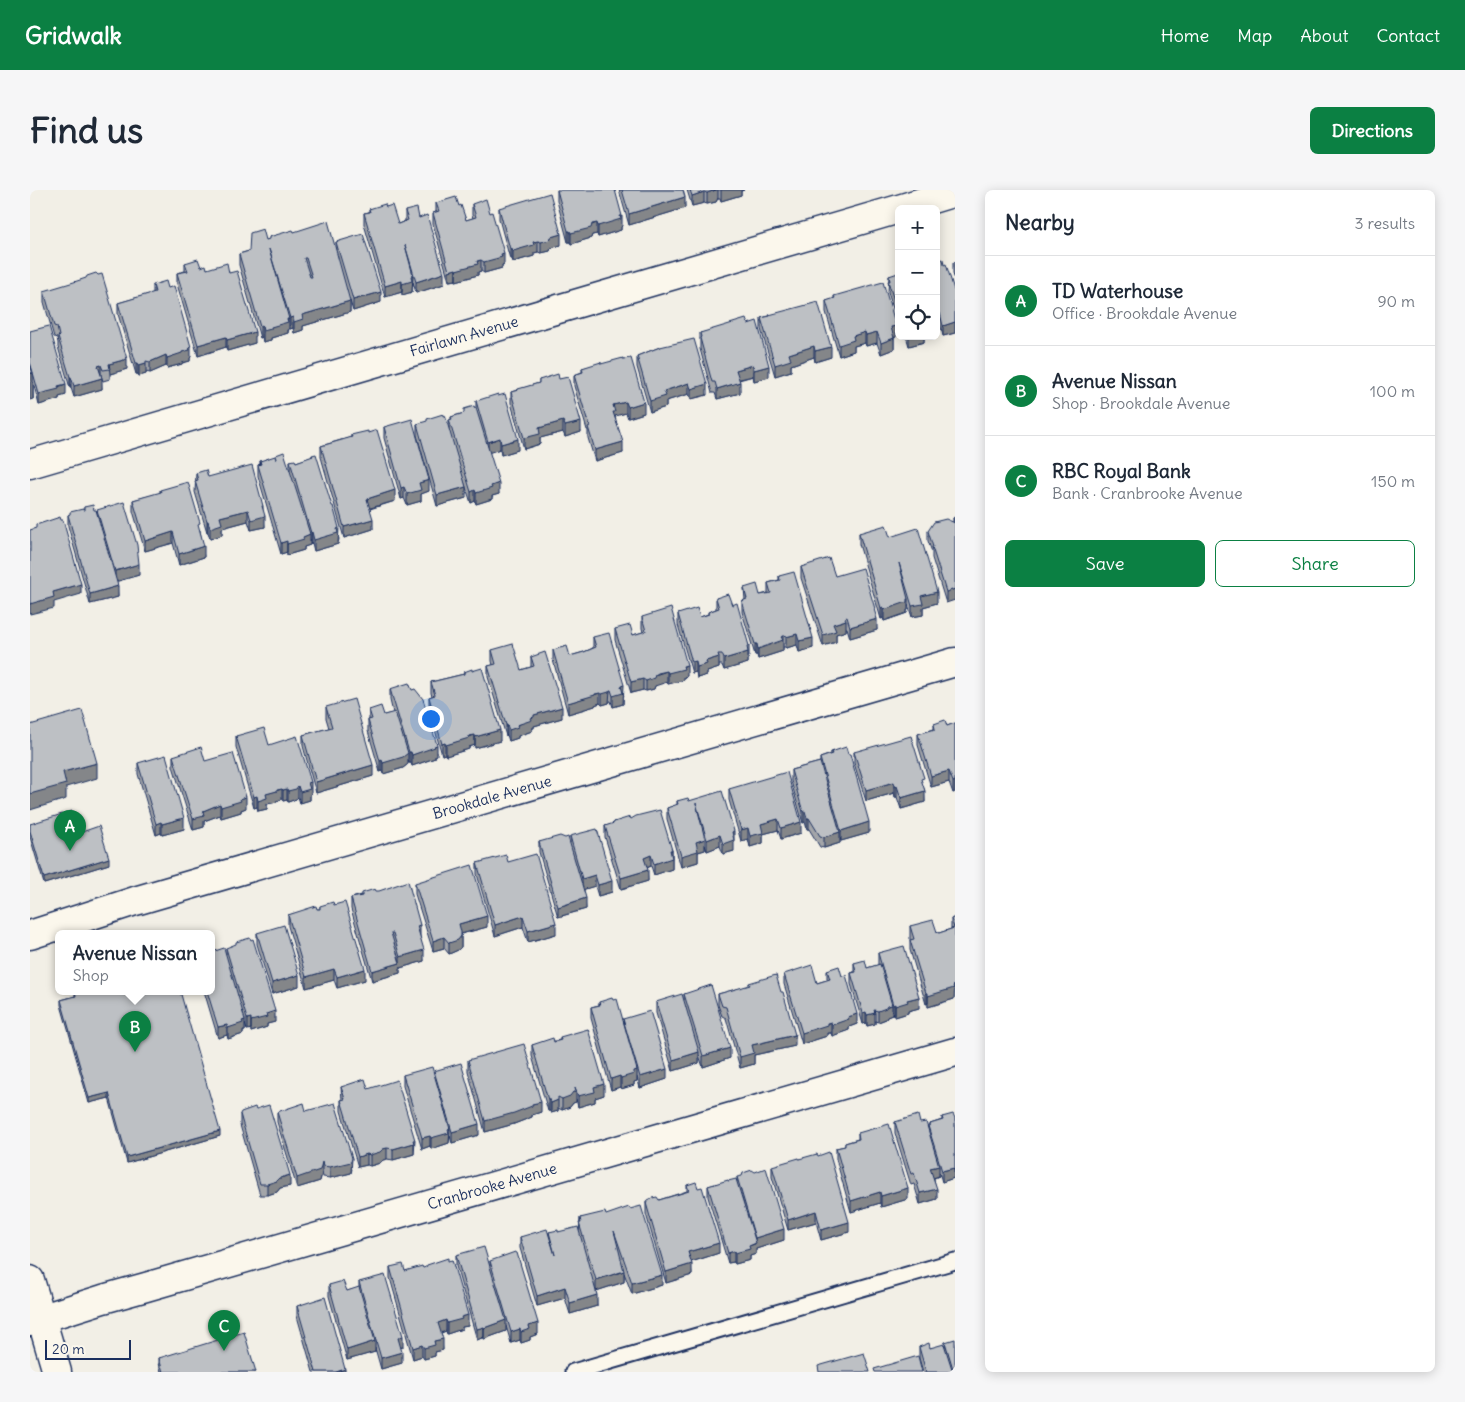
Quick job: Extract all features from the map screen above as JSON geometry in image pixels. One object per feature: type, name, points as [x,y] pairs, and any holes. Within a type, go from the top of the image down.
[{"type":"street","name":"Fairlawn Avenue","points":[[912,205],[955,192]]},
{"type":"street","name":"Fairlawn Avenue","points":[[30,464],[895,210]]},
{"type":"street","name":"Brookdale Avenue","points":[[30,935],[154,896],[955,662]]},
{"type":"street","name":"Cranbrooke Avenue","points":[[36,1321],[103,1299],[955,1052]]},
{"type":"street","points":[[30,1280],[36,1321],[58,1372]]},
{"type":"lane","points":[[573,1372],[955,1261]]},
{"type":"building","points":[[557,190],[615,190],[622,216],[620,216],[621,219],[598,226],[597,223],[592,224],[591,228],[571,233],[568,231]]},
{"type":"building","points":[[622,190],[683,190],[685,197],[629,214]]},
{"type":"building","points":[[690,190],[716,190],[692,196]]},
{"type":"building","points":[[550,193],[561,234],[551,237],[550,240],[533,242],[534,245],[513,251],[512,248],[510,249],[499,208]]},
{"type":"building","points":[[456,197],[466,220],[476,217],[472,204],[486,199],[490,213],[492,212],[504,253],[501,254],[502,257],[484,262],[481,260],[477,261],[478,264],[449,271],[433,213],[439,211],[436,203]]},
{"type":"building","points":[[385,204],[386,207],[392,205],[398,224],[408,220],[405,211],[417,208],[419,218],[427,215],[444,273],[416,282],[405,245],[413,275],[411,276],[412,281],[402,284],[402,281],[385,286],[364,213],[370,212],[369,209]]},
{"type":"building","points":[[328,221],[350,301],[302,315],[303,319],[294,322],[293,317],[290,318],[269,249],[289,319],[287,319],[288,322],[263,331],[262,326],[260,327],[239,254],[249,251],[250,233],[263,229],[266,240],[269,237],[293,230],[294,232]],"holes":[[[304,258],[306,258],[312,277],[310,277]]]},
{"type":"building","points":[[363,234],[381,292],[353,300],[336,242]]},
{"type":"building","points":[[198,259],[201,267],[206,265],[207,269],[227,263],[229,273],[237,271],[255,332],[227,340],[226,337],[198,345],[177,273],[188,271],[185,263]]},
{"type":"building","points":[[943,259],[944,265],[946,264],[955,293],[955,322],[943,326],[940,313],[940,260]]},
{"type":"building","points":[[96,273],[98,275],[102,274],[127,359],[109,364],[110,369],[103,370],[101,365],[98,366],[102,378],[74,386],[58,337],[57,327],[54,326],[44,291]]},
{"type":"building","points":[[895,274],[895,304],[888,281],[890,281],[889,276]]},
{"type":"building","points":[[166,281],[168,288],[174,286],[191,347],[189,348],[190,350],[182,353],[167,358],[166,355],[139,365],[136,363],[118,303],[155,292],[153,285]]},
{"type":"building","points":[[883,282],[895,323],[895,326],[891,327],[894,338],[881,343],[877,332],[866,335],[865,332],[853,336],[854,340],[839,345],[826,301],[835,298],[834,296]]},
{"type":"building","points":[[818,302],[831,347],[815,351],[814,346],[789,354],[791,360],[775,365],[761,318]]},
{"type":"building","points":[[746,319],[748,324],[757,321],[769,366],[754,370],[753,365],[736,370],[740,382],[717,389],[715,382],[712,382],[700,333]]},
{"type":"building","points":[[49,326],[66,384],[58,386],[59,389],[39,394],[30,362],[30,331]]},
{"type":"building","points":[[694,339],[707,384],[691,389],[689,383],[664,391],[666,396],[650,401],[637,356],[660,347]]},
{"type":"building","points":[[623,358],[631,358],[644,402],[628,407],[626,402],[613,405],[615,412],[613,412],[623,442],[595,450],[588,427],[590,426],[574,375],[583,372],[582,368]]},
{"type":"building","points":[[558,374],[559,379],[568,377],[581,422],[565,426],[563,421],[539,428],[540,434],[524,438],[511,392],[539,383],[539,380]]},
{"type":"building","points":[[498,394],[498,396],[505,394],[518,439],[501,444],[500,438],[488,442],[476,401]]},
{"type":"building","points":[[474,406],[499,483],[491,486],[492,488],[476,493],[475,490],[471,492],[449,420],[452,419],[451,417],[464,413],[464,409]]},
{"type":"building","points":[[443,414],[443,416],[445,415],[466,487],[437,495],[417,424]]},
{"type":"building","points":[[412,419],[429,480],[419,483],[421,490],[407,494],[404,487],[401,488],[384,427]]},
{"type":"building","points":[[377,430],[395,490],[367,499],[373,519],[344,527],[321,446],[352,437],[351,435]]},
{"type":"building","points":[[284,452],[310,534],[303,537],[304,539],[287,544],[287,541],[281,543],[258,465],[261,464],[260,461],[275,456],[276,460],[276,455]]},
{"type":"building","points":[[316,454],[339,528],[337,529],[338,533],[314,540],[290,461],[295,460],[296,462]]},
{"type":"building","points":[[252,465],[265,516],[251,520],[248,510],[220,517],[222,524],[210,528],[195,481],[198,480],[196,473],[206,470],[208,477]]},
{"type":"building","points":[[188,482],[200,523],[198,524],[204,546],[179,554],[173,532],[145,541],[133,500]]},
{"type":"building","points":[[124,502],[137,545],[139,564],[115,571],[97,510]]},
{"type":"building","points":[[93,505],[118,586],[90,594],[68,515],[70,512],[84,510],[84,507]]},
{"type":"building","points":[[60,517],[63,520],[81,584],[53,592],[54,597],[30,604],[30,530],[36,528],[36,525]]},
{"type":"building","points":[[946,519],[955,523],[955,589],[946,592],[928,531],[934,522]]},
{"type":"building","points":[[886,525],[890,537],[918,528],[937,592],[921,596],[923,604],[912,606],[899,563],[908,599],[907,602],[884,610],[883,607],[881,608],[859,533]]},
{"type":"building","points":[[829,558],[835,576],[863,568],[877,619],[850,627],[847,617],[845,618],[846,620],[833,624],[836,631],[823,635],[801,567]]},
{"type":"building","points":[[794,572],[813,638],[799,641],[797,634],[783,636],[781,637],[783,640],[758,649],[742,601],[747,599],[744,588],[757,584],[760,595],[771,593],[768,583],[780,580],[779,576]]},
{"type":"building","points":[[728,594],[732,605],[737,603],[749,646],[747,647],[748,652],[724,659],[722,654],[718,654],[719,657],[706,661],[707,664],[697,667],[696,661],[692,662],[678,614],[697,608],[700,617],[709,614],[708,612],[719,608],[716,598]]},
{"type":"building","points":[[671,608],[687,665],[683,666],[684,669],[668,673],[667,671],[658,673],[654,678],[646,681],[643,679],[631,682],[615,629],[630,625],[633,635],[646,631],[642,617]]},
{"type":"building","points":[[609,633],[624,685],[621,686],[623,693],[613,696],[610,690],[609,692],[595,694],[568,703],[553,650],[567,646],[570,656],[584,652],[596,647],[593,637]]},
{"type":"building","points":[[513,644],[521,670],[534,666],[531,657],[545,652],[562,707],[534,715],[531,718],[532,720],[509,730],[488,666],[496,664],[492,650]]},
{"type":"building","points":[[482,668],[500,730],[475,737],[475,735],[469,736],[469,738],[446,745],[445,743],[442,744],[429,697],[435,695],[431,682],[464,674],[464,672],[472,669],[472,671]]},
{"type":"building","points":[[409,683],[412,690],[415,689],[423,699],[437,745],[412,755],[409,752],[390,689]]},
{"type":"building","points":[[354,699],[373,765],[316,782],[303,735],[332,727],[326,707]]},
{"type":"building","points":[[381,706],[384,715],[395,712],[408,753],[403,757],[383,763],[382,760],[380,761],[368,720],[372,719],[369,710]]},
{"type":"building","points":[[82,710],[97,763],[63,772],[66,784],[30,794],[30,725]]},
{"type":"building","points":[[945,720],[947,726],[955,723],[955,781],[953,782],[949,771],[931,776],[918,734],[935,729],[934,724]]},
{"type":"building","points":[[264,728],[269,745],[297,736],[311,782],[308,783],[310,789],[300,792],[298,786],[296,789],[288,791],[287,789],[282,789],[266,794],[267,798],[258,801],[257,796],[254,797],[236,736]]},
{"type":"building","points":[[911,736],[924,778],[921,779],[925,791],[901,798],[894,782],[866,790],[854,752]]},
{"type":"building","points":[[201,747],[205,761],[233,753],[246,797],[240,799],[241,801],[221,807],[220,804],[203,811],[204,816],[193,819],[173,756]]},
{"type":"building","points":[[846,747],[848,754],[850,754],[869,822],[841,831],[820,758]]},
{"type":"building","points":[[166,755],[184,818],[156,824],[138,763]]},
{"type":"building","points":[[820,762],[840,832],[824,837],[820,836],[809,818],[807,818],[805,811],[803,812],[791,770]]},
{"type":"building","points":[[787,772],[801,822],[781,828],[778,819],[761,824],[763,833],[750,836],[748,828],[741,830],[729,789]]},
{"type":"building","points":[[722,791],[734,831],[732,832],[734,840],[723,844],[720,835],[707,840],[696,803],[705,839],[696,842],[698,851],[681,856],[667,808],[678,804],[677,801],[688,798],[689,801]]},
{"type":"building","points":[[660,810],[672,850],[670,850],[672,858],[654,864],[651,855],[644,858],[648,870],[621,878],[605,826],[630,817],[631,819]]},
{"type":"building","points":[[72,811],[79,833],[99,826],[109,858],[44,878],[30,831],[30,824]]},
{"type":"building","points":[[597,829],[612,881],[598,885],[595,875],[582,879],[570,836]]},
{"type":"building","points":[[560,836],[568,837],[586,898],[558,907],[539,842]]},
{"type":"building","points":[[536,854],[556,923],[528,931],[523,916],[495,925],[477,863],[506,855],[508,862]]},
{"type":"building","points":[[472,865],[487,916],[459,924],[461,936],[458,940],[449,943],[444,937],[433,941],[415,883]]},
{"type":"building","points":[[408,881],[420,925],[417,926],[424,950],[400,957],[393,933],[391,933],[400,963],[372,971],[351,898],[362,896],[362,893],[375,889],[379,891]]},
{"type":"building","points":[[333,902],[334,905],[345,902],[365,969],[337,977],[334,969],[306,977],[288,915],[316,906],[317,909],[320,909],[320,906]]},
{"type":"building","points":[[955,917],[954,988],[928,996],[910,940],[914,939],[910,926],[933,920],[939,933],[954,928],[951,919]]},
{"type":"building","points":[[284,925],[299,975],[272,983],[257,933]]},
{"type":"building","points":[[250,938],[251,940],[253,939],[275,1011],[266,1014],[267,1017],[251,1021],[251,1018],[247,1019],[226,948],[236,944],[236,942]]},
{"type":"building","points":[[904,946],[919,997],[895,1006],[895,1004],[893,1005],[878,953]]},
{"type":"building","points":[[224,948],[245,1020],[242,1021],[243,1023],[228,1028],[227,1025],[218,1027],[208,995],[215,995],[215,951]]},
{"type":"building","points":[[865,960],[867,968],[880,964],[892,1005],[878,1011],[874,1010],[875,1013],[867,1015],[866,1012],[863,1013],[851,973],[856,972],[854,963]]},
{"type":"building","points":[[812,965],[817,983],[830,979],[827,970],[839,966],[842,976],[846,975],[857,1014],[832,1025],[831,1022],[827,1023],[827,1025],[802,1033],[784,974]]},
{"type":"building","points":[[776,975],[781,992],[783,992],[795,1035],[752,1045],[754,1053],[740,1057],[726,1007],[722,1006],[718,994]]},
{"type":"building","points":[[711,985],[730,1048],[703,1056],[684,994]]},
{"type":"building","points":[[682,994],[699,1052],[673,1060],[656,1002]]},
{"type":"building","points":[[181,995],[220,1131],[127,1157],[109,1093],[89,1098],[61,1000],[76,996]]},
{"type":"building","points":[[612,998],[613,1000],[617,999],[637,1070],[634,1071],[634,1074],[611,1079],[591,1007],[600,1005],[599,1002]]},
{"type":"building","points":[[650,1011],[667,1069],[640,1077],[623,1019]]},
{"type":"building","points":[[588,1029],[604,1084],[594,1087],[595,1092],[578,1096],[575,1088],[576,1092],[573,1092],[570,1096],[562,1099],[558,1097],[558,1100],[551,1103],[548,1100],[532,1045],[553,1038],[554,1042],[561,1040],[560,1037]]},
{"type":"building","points":[[524,1044],[541,1102],[532,1104],[532,1106],[514,1113],[485,1121],[468,1060]]},
{"type":"building","points":[[461,1063],[479,1124],[452,1132],[434,1071]]},
{"type":"building","points":[[432,1067],[450,1129],[448,1130],[449,1133],[431,1138],[430,1136],[422,1138],[403,1075]]},
{"type":"building","points":[[365,1079],[368,1089],[397,1080],[415,1140],[413,1140],[414,1143],[393,1149],[383,1149],[380,1152],[358,1157],[341,1100],[345,1099],[341,1087]]},
{"type":"building","points":[[304,1103],[306,1111],[335,1103],[352,1158],[351,1162],[330,1167],[323,1166],[322,1162],[320,1170],[297,1178],[277,1112]]},
{"type":"building","points":[[269,1105],[290,1175],[267,1184],[260,1184],[240,1114],[255,1107],[256,1109]]},
{"type":"building","points":[[953,1114],[955,1118],[955,1171],[954,1168],[942,1171],[928,1126],[943,1120],[942,1117]]},
{"type":"building","points":[[918,1115],[920,1123],[926,1122],[939,1166],[930,1168],[937,1189],[920,1193],[914,1173],[911,1174],[895,1122]]},
{"type":"building","points":[[889,1124],[908,1188],[881,1196],[880,1192],[851,1201],[836,1148],[859,1139],[858,1133]]},
{"type":"building","points":[[829,1152],[849,1222],[821,1230],[816,1211],[788,1220],[772,1166]]},
{"type":"building","points":[[766,1168],[784,1229],[755,1238],[737,1177],[752,1170],[755,1172]]},
{"type":"building","points":[[736,1179],[756,1243],[749,1246],[750,1249],[728,1253],[708,1186]]},
{"type":"building","points":[[696,1182],[698,1188],[702,1187],[719,1243],[688,1252],[692,1264],[666,1272],[646,1201],[657,1197],[659,1200],[689,1191],[687,1185]]},
{"type":"building","points":[[641,1206],[662,1275],[632,1283],[614,1231],[624,1271],[596,1280],[579,1223],[581,1223],[580,1218],[605,1212],[606,1215],[629,1207],[630,1209]]},
{"type":"building","points":[[578,1227],[597,1295],[570,1303],[565,1287],[537,1296],[520,1237],[547,1229],[555,1255],[549,1232],[558,1230],[558,1232]]},
{"type":"building","points":[[484,1247],[506,1320],[477,1329],[456,1255]]},
{"type":"building","points":[[515,1252],[517,1253],[538,1323],[529,1326],[530,1329],[521,1332],[520,1329],[511,1332],[490,1261]]},
{"type":"building","points":[[448,1258],[448,1261],[452,1260],[468,1315],[461,1317],[462,1319],[447,1323],[446,1320],[438,1323],[443,1339],[434,1341],[435,1345],[424,1348],[422,1345],[413,1348],[390,1267],[403,1264],[405,1271],[422,1266],[423,1268]]},
{"type":"building","points":[[385,1275],[403,1336],[398,1338],[402,1352],[381,1358],[359,1282]]},
{"type":"building","points":[[343,1281],[347,1291],[359,1287],[375,1341],[347,1350],[329,1285]]},
{"type":"building","points":[[325,1297],[345,1369],[336,1372],[316,1372],[297,1306]]},
{"type":"building","points":[[244,1332],[256,1372],[163,1372],[159,1358]]},
{"type":"building","points":[[955,1339],[955,1372],[954,1372],[945,1342]]},
{"type":"building","points":[[929,1343],[930,1348],[944,1344],[953,1372],[926,1372],[919,1347]]},
{"type":"building","points":[[864,1353],[870,1372],[819,1372],[818,1366]]},
{"type":"building","points":[[918,1356],[922,1372],[875,1372],[874,1369]]},
{"type":"place","name":"TD Waterhouse","points":[[70,851]]},
{"type":"place","name":"Avenue Nissan","points":[[135,1052]]},
{"type":"place","name":"RBC Royal Bank","points":[[224,1351]]}]
